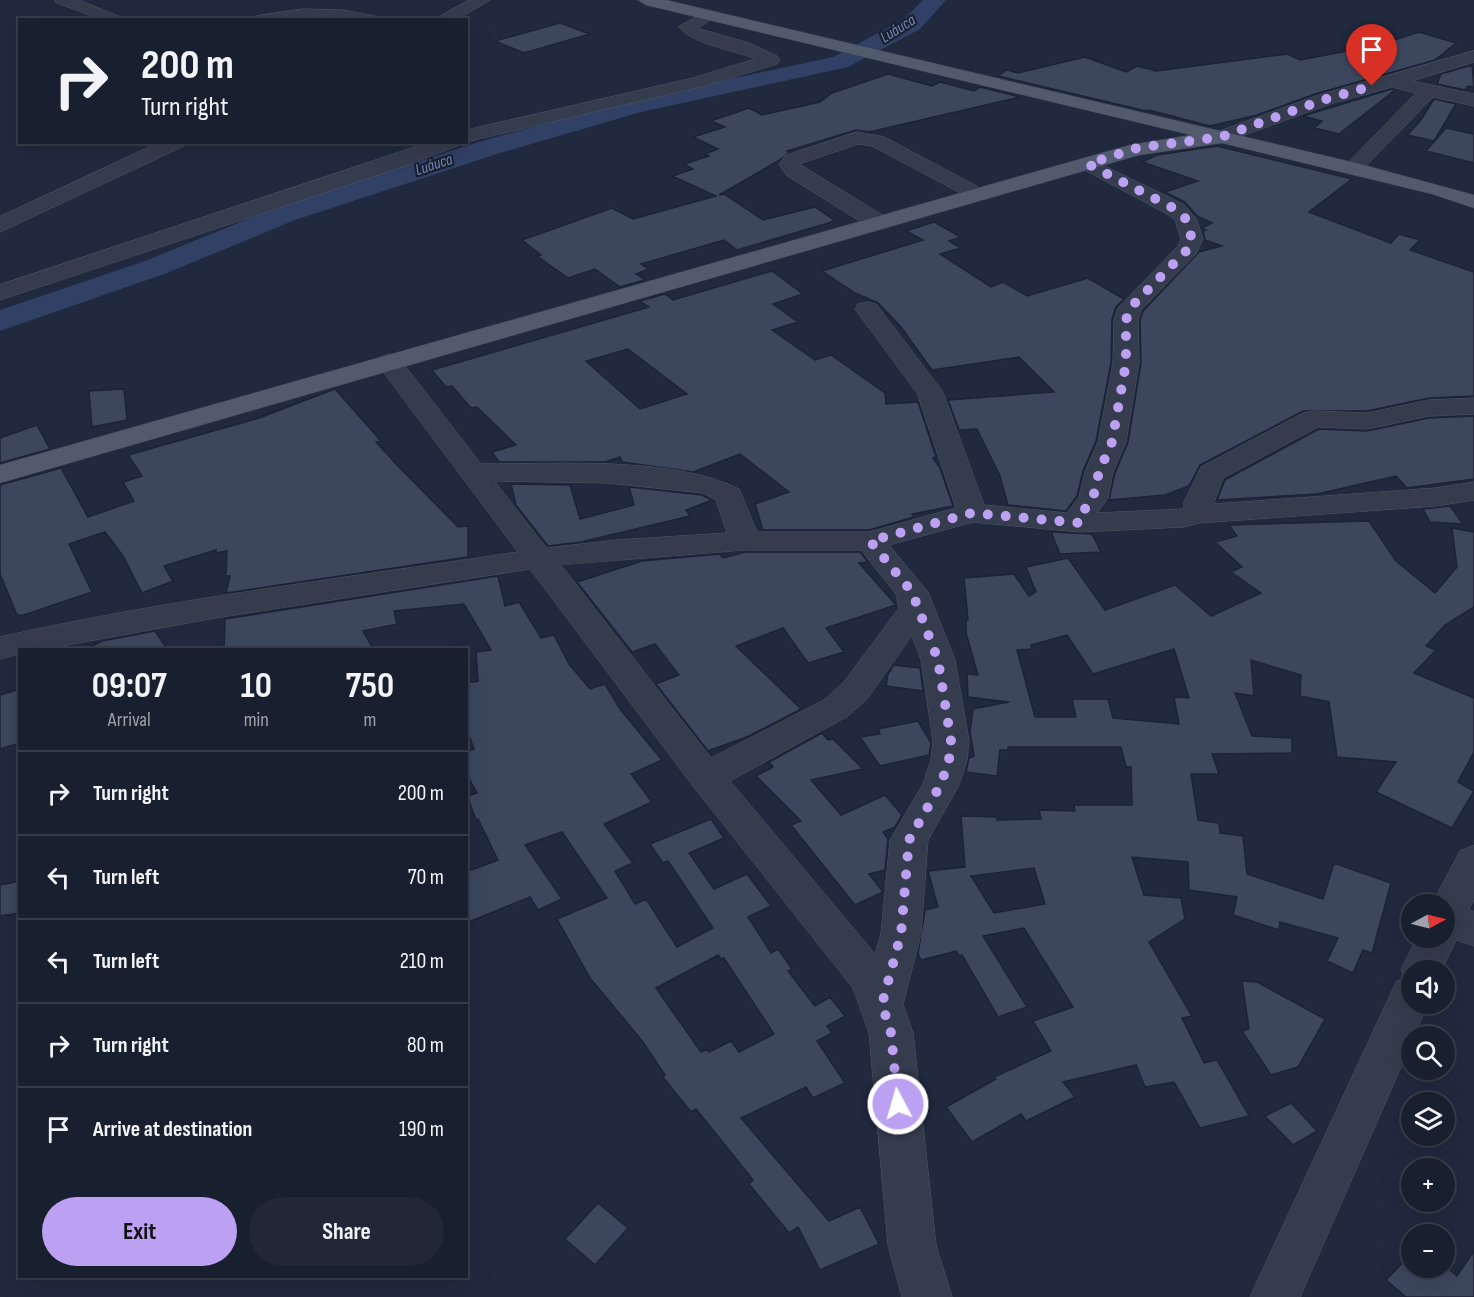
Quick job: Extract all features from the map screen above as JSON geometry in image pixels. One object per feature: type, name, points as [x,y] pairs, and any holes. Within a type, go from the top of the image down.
[{"type":"main road","points":[[646,0],[1353,168],[1439,190],[1474,202]]},
{"type":"main road","points":[[1120,112],[1136,122],[1143,130],[1145,143],[1137,148]]},
{"type":"main road","points":[[0,474],[980,195],[1137,148],[1221,137]]},
{"type":"street","points":[[63,0],[114,18]]},
{"type":"street","points":[[446,18],[482,0]]},
{"type":"street","points":[[279,18],[310,14],[349,18]]},
{"type":"street","points":[[468,136],[698,81],[771,60],[743,47],[694,33],[687,27],[710,15]]},
{"type":"street","points":[[1221,137],[1323,100],[1474,56]]},
{"type":"street","points":[[1392,81],[1474,100]]},
{"type":"street","points":[[1353,168],[1429,91]]},
{"type":"street","points":[[879,223],[793,171],[789,167],[792,160],[857,138],[872,139],[980,195]]},
{"type":"street","points":[[0,225],[173,144]]},
{"type":"street","points":[[0,293],[389,165],[445,144]]},
{"type":"street","points":[[1080,523],[1082,513],[1093,498],[1099,472],[1112,442],[1126,363],[1126,320],[1130,308],[1188,249],[1192,239],[1185,218],[1175,209],[1088,164]]},
{"type":"street","points":[[867,309],[930,392],[943,423],[972,513]]},
{"type":"street","points":[[389,362],[706,777],[869,977],[882,1004],[891,1033],[912,1245],[927,1297]]},
{"type":"street","points":[[1199,514],[1199,502],[1211,473],[1313,419],[1367,421],[1428,408],[1474,406]]},
{"type":"street","points":[[474,472],[600,475],[711,484],[729,495],[745,541]]},
{"type":"street","points":[[0,648],[215,608],[539,558],[617,549],[745,541],[870,541],[972,513],[1080,523],[1183,518],[1199,514],[1436,497],[1474,491]]},
{"type":"street","points":[[870,541],[912,592],[938,660],[951,741],[949,760],[941,784],[909,840],[901,934],[882,1004]]},
{"type":"street","points":[[706,777],[837,708],[855,691],[875,665],[915,609],[915,601]]},
{"type":"street","points":[[1455,912],[1474,861]]},
{"type":"street","points":[[1275,1297],[1403,1014]]},
{"type":"building","points":[[560,23],[590,34],[524,53],[495,41]]},
{"type":"building","points":[[1419,32],[1456,43],[1435,60],[1315,94],[1257,115],[1210,126],[998,76],[1007,70],[1018,73],[1085,57],[1126,72],[1137,66],[1156,71],[1287,54],[1300,60],[1379,45]]},
{"type":"building","points":[[1472,65],[1474,87],[1468,86],[1465,90],[1437,84],[1441,74]]},
{"type":"building","points":[[888,74],[932,86],[940,82],[974,91],[980,87],[1020,97],[869,132],[856,130],[787,151],[790,152],[778,161],[719,195],[724,194],[763,220],[815,207],[835,221],[737,250],[724,240],[641,264],[649,269],[636,274],[645,280],[620,287],[595,269],[568,278],[537,256],[541,255],[522,240],[612,208],[633,219],[716,196],[672,176],[693,169],[684,164],[709,156],[705,154],[718,149],[693,137],[725,127],[711,121],[749,108],[762,115],[820,102],[832,93]]},
{"type":"building","points":[[1395,90],[1339,134],[1314,128],[1322,121],[1303,116]]},
{"type":"building","points":[[1434,99],[1456,104],[1434,141],[1407,135],[1421,120]]},
{"type":"building","points":[[1446,128],[1474,134],[1474,163],[1426,151]]},
{"type":"building","points":[[1217,146],[1352,179],[1309,212],[1391,243],[1399,234],[1420,240],[1410,250],[1474,272],[1474,396],[1429,398],[1367,411],[1303,411],[1200,465],[1189,486],[1165,495],[1109,500],[1115,473],[1128,442],[1141,363],[1140,320],[1143,311],[1199,252],[1222,246],[1205,240],[1203,231],[1206,230],[1202,228],[1212,223],[1197,216],[1185,202],[1165,192],[1198,181],[1142,162],[1157,155]]},
{"type":"building","points":[[934,222],[961,237],[949,241],[961,248],[940,254],[991,287],[1003,282],[1027,296],[1088,278],[1124,299],[1116,307],[1112,319],[1111,363],[1096,441],[1083,471],[1077,496],[1066,511],[1008,505],[1000,476],[977,429],[959,430],[948,400],[1054,392],[1019,357],[932,370],[901,327],[878,303],[855,293],[822,271],[923,240],[906,231]]},
{"type":"building","points":[[772,271],[803,294],[773,304],[798,322],[772,330],[815,360],[831,355],[885,393],[886,404],[918,402],[936,457],[933,458],[940,468],[953,506],[912,514],[914,517],[869,530],[763,530],[755,504],[789,492],[740,454],[693,472],[622,462],[620,457],[605,462],[499,462],[492,452],[516,445],[477,407],[471,408],[452,386],[446,387],[432,370],[649,307],[640,301],[665,294],[673,300]],"holes":[[[628,349],[687,394],[640,409],[586,361]]]},
{"type":"building","points":[[124,389],[127,420],[92,427],[89,391]]},
{"type":"building","points":[[335,389],[381,441],[376,442],[397,465],[458,527],[468,526],[468,557],[226,593],[230,576],[226,576],[227,551],[216,553],[216,550],[164,566],[173,581],[142,593],[123,556],[105,532],[69,544],[92,592],[24,615],[17,615],[0,574],[0,485],[61,468],[88,517],[134,501],[123,482],[142,476],[128,455],[259,418]]},
{"type":"building","points":[[1474,416],[1474,479],[1407,488],[1396,476],[1317,494],[1217,500],[1225,480],[1319,429],[1367,431],[1429,418]]},
{"type":"building","points":[[37,425],[50,449],[0,463],[0,438]]},
{"type":"building","points":[[511,484],[570,485],[580,519],[634,505],[629,487],[702,495],[712,500],[686,510],[690,516],[581,542],[548,546],[516,505]]},
{"type":"building","points":[[1450,506],[1463,524],[1430,522],[1423,509]]},
{"type":"building","points":[[1369,521],[1396,561],[1435,593],[1457,567],[1452,528],[1474,532],[1474,607],[1445,625],[1426,646],[1436,650],[1414,673],[1474,698],[1474,752],[1458,782],[1474,791],[1452,828],[1376,792],[1396,762],[1337,757],[1329,702],[1300,696],[1301,675],[1251,660],[1254,696],[1235,693],[1252,736],[1292,738],[1292,753],[1212,754],[1219,774],[1191,774],[1198,820],[1219,823],[1220,833],[1243,836],[1247,874],[1323,899],[1334,863],[1391,883],[1372,953],[1363,950],[1353,973],[1327,961],[1338,938],[1280,922],[1279,930],[1233,915],[1237,897],[1189,890],[1188,862],[1132,857],[1144,895],[1181,898],[1185,919],[1149,942],[1192,1016],[1182,1018],[1204,1063],[1217,1060],[1249,1116],[1200,1128],[1174,1082],[1145,1087],[1136,1065],[1063,1082],[1075,1097],[1026,1121],[1021,1114],[972,1142],[946,1107],[996,1079],[994,1077],[1051,1051],[1033,1021],[1073,1007],[1024,928],[983,936],[1027,1007],[998,1017],[962,955],[959,956],[956,951],[921,960],[918,954],[925,910],[938,907],[928,871],[965,867],[961,816],[997,817],[997,820],[1041,819],[1039,810],[1075,811],[1074,805],[1132,805],[1131,767],[1126,767],[1121,747],[1008,747],[1008,750],[1000,750],[997,776],[966,772],[969,758],[974,756],[970,732],[973,709],[1009,702],[968,697],[967,674],[978,675],[966,633],[966,620],[968,620],[964,578],[1014,574],[1029,596],[1036,592],[1026,567],[1068,558],[1105,610],[1175,585],[1211,616],[1261,593],[1231,572],[1242,567],[1215,542],[1237,536],[1229,525]],"holes":[[[1067,635],[1093,674],[1174,649],[1189,698],[1174,697],[1179,724],[1113,718],[1108,699],[1072,699],[1076,717],[1035,717],[1017,650],[1032,649],[1031,645]],[[1034,868],[1045,904],[994,913],[971,876]]]},
{"type":"building","points":[[1051,532],[1092,534],[1101,552],[1060,554]]},
{"type":"building","points":[[745,552],[860,552],[868,562],[859,563],[896,605],[826,628],[844,652],[808,663],[783,628],[736,646],[801,709],[749,736],[708,751],[656,684],[679,675],[655,644],[632,652],[577,582],[642,561],[720,554],[723,558]]},
{"type":"building","points":[[498,576],[505,606],[519,602],[541,638],[554,635],[569,664],[590,689],[605,684],[620,709],[662,760],[631,774],[652,802],[604,824],[633,863],[615,871],[635,904],[646,899],[677,947],[713,928],[668,861],[663,863],[650,844],[711,819],[724,838],[689,853],[714,889],[747,874],[771,906],[748,917],[771,953],[778,949],[792,969],[788,971],[815,1006],[830,997],[845,1016],[827,1026],[832,1033],[817,1041],[845,1083],[813,1098],[806,1087],[741,1118],[829,1221],[860,1207],[879,1244],[820,1270],[798,1227],[789,1233],[749,1184],[753,1180],[696,1109],[691,1112],[662,1076],[665,1075],[643,1042],[590,978],[557,919],[607,898],[562,832],[525,845],[562,899],[538,910],[530,897],[468,922],[468,871],[498,860],[478,819],[476,820],[468,799],[468,796],[477,793],[468,777],[468,751],[474,749],[468,732],[468,683],[478,681],[476,652],[491,650],[464,604],[394,611],[397,624],[363,631],[373,648],[224,648],[225,619]],"holes":[[[718,955],[721,959],[724,958],[774,1034],[739,1052],[731,1041],[709,1052],[706,1049],[701,1052],[656,988]]]},
{"type":"building","points":[[155,631],[167,648],[88,648],[102,641]]},
{"type":"building","points":[[894,665],[920,668],[923,691],[886,686],[888,674]]},
{"type":"building","points":[[18,690],[18,744],[0,749],[0,695]]},
{"type":"building","points":[[918,721],[931,743],[929,755],[880,766],[860,737],[880,734],[878,729]]},
{"type":"building","points":[[822,733],[828,740],[833,739],[863,769],[811,780],[841,815],[885,795],[902,815],[895,827],[883,832],[888,839],[885,870],[869,874],[883,892],[855,905],[791,825],[801,821],[756,776],[773,767],[769,762]]},
{"type":"building","points":[[18,881],[18,913],[0,916],[0,885]]},
{"type":"building","points":[[1242,981],[1257,982],[1325,1019],[1298,1067],[1271,1075],[1242,1031],[1249,1029]]},
{"type":"building","points":[[1291,1103],[1317,1131],[1293,1145],[1265,1116]]},
{"type":"building","points":[[598,1203],[628,1228],[595,1265],[565,1239]]},
{"type":"building","points":[[1474,1251],[1474,1297],[1406,1297],[1386,1280],[1401,1264],[1401,1278],[1455,1278],[1455,1274],[1457,1276]]},
{"type":"waterway","name":"Luáuca","points":[[0,321],[156,267],[285,214],[491,147],[636,106],[840,62],[886,40],[912,24],[935,0]]},
{"type":"route","points":[[898,1104],[891,1033],[882,1004],[901,934],[904,876],[909,840],[941,784],[949,760],[951,741],[938,660],[912,592],[870,541],[972,513],[1005,518],[1080,523],[1082,513],[1093,498],[1099,472],[1112,442],[1126,363],[1126,320],[1130,308],[1188,249],[1192,239],[1185,218],[1175,209],[1088,164],[1137,148],[1221,137],[1323,100],[1372,86]]}]
